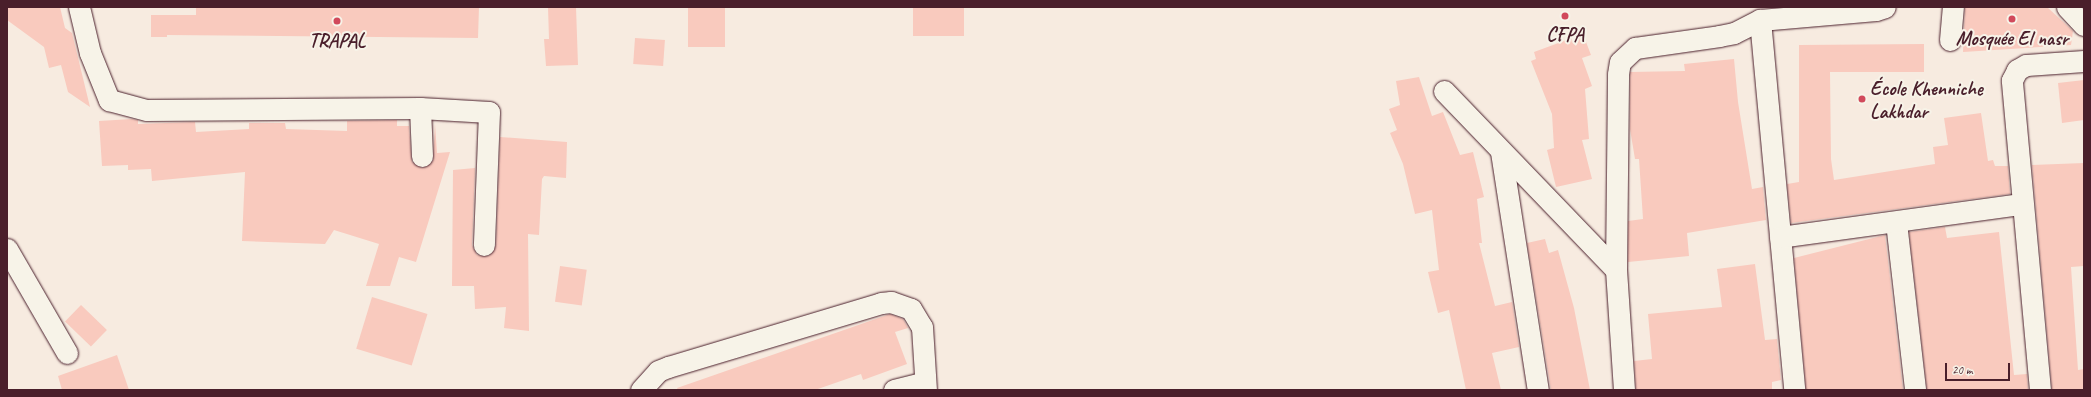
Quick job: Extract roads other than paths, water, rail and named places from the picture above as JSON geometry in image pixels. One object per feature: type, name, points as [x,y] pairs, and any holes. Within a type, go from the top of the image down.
[{"type":"street","points":[[78,7],[90,54],[109,100],[147,110],[420,108],[489,112],[484,245]]},
{"type":"street","points":[[1624,390],[1616,270],[1618,74],[1620,62],[1635,48],[1719,36],[1738,31],[1760,20],[1885,7]]},
{"type":"street","points":[[1950,40],[1953,7]]},
{"type":"street","points":[[2067,7],[2084,25]]},
{"type":"street","points":[[1760,20],[1794,390]]},
{"type":"street","points":[[2040,390],[2012,85],[2014,74],[2026,65],[2084,61]]},
{"type":"street","points":[[1444,91],[1616,270]]},
{"type":"street","points":[[420,108],[422,156]]},
{"type":"street","points":[[1501,152],[1538,390]]},
{"type":"street","points":[[1780,237],[2022,204]]},
{"type":"street","points":[[1896,222],[1915,390]]},
{"type":"street","points":[[7,249],[67,353]]},
{"type":"street","points":[[641,390],[658,371],[668,367],[881,302],[892,302],[911,310],[922,327],[925,386],[894,390]]},
{"type":"place","name":"CFPA","points":[[1565,16]]},
{"type":"place","name":"Mosquée El nasr","points":[[2012,19]]},
{"type":"place","name":"TRAPAL","points":[[337,21]]},
{"type":"place","name":"École Khenniche Lakhdar","points":[[1862,99]]}]
